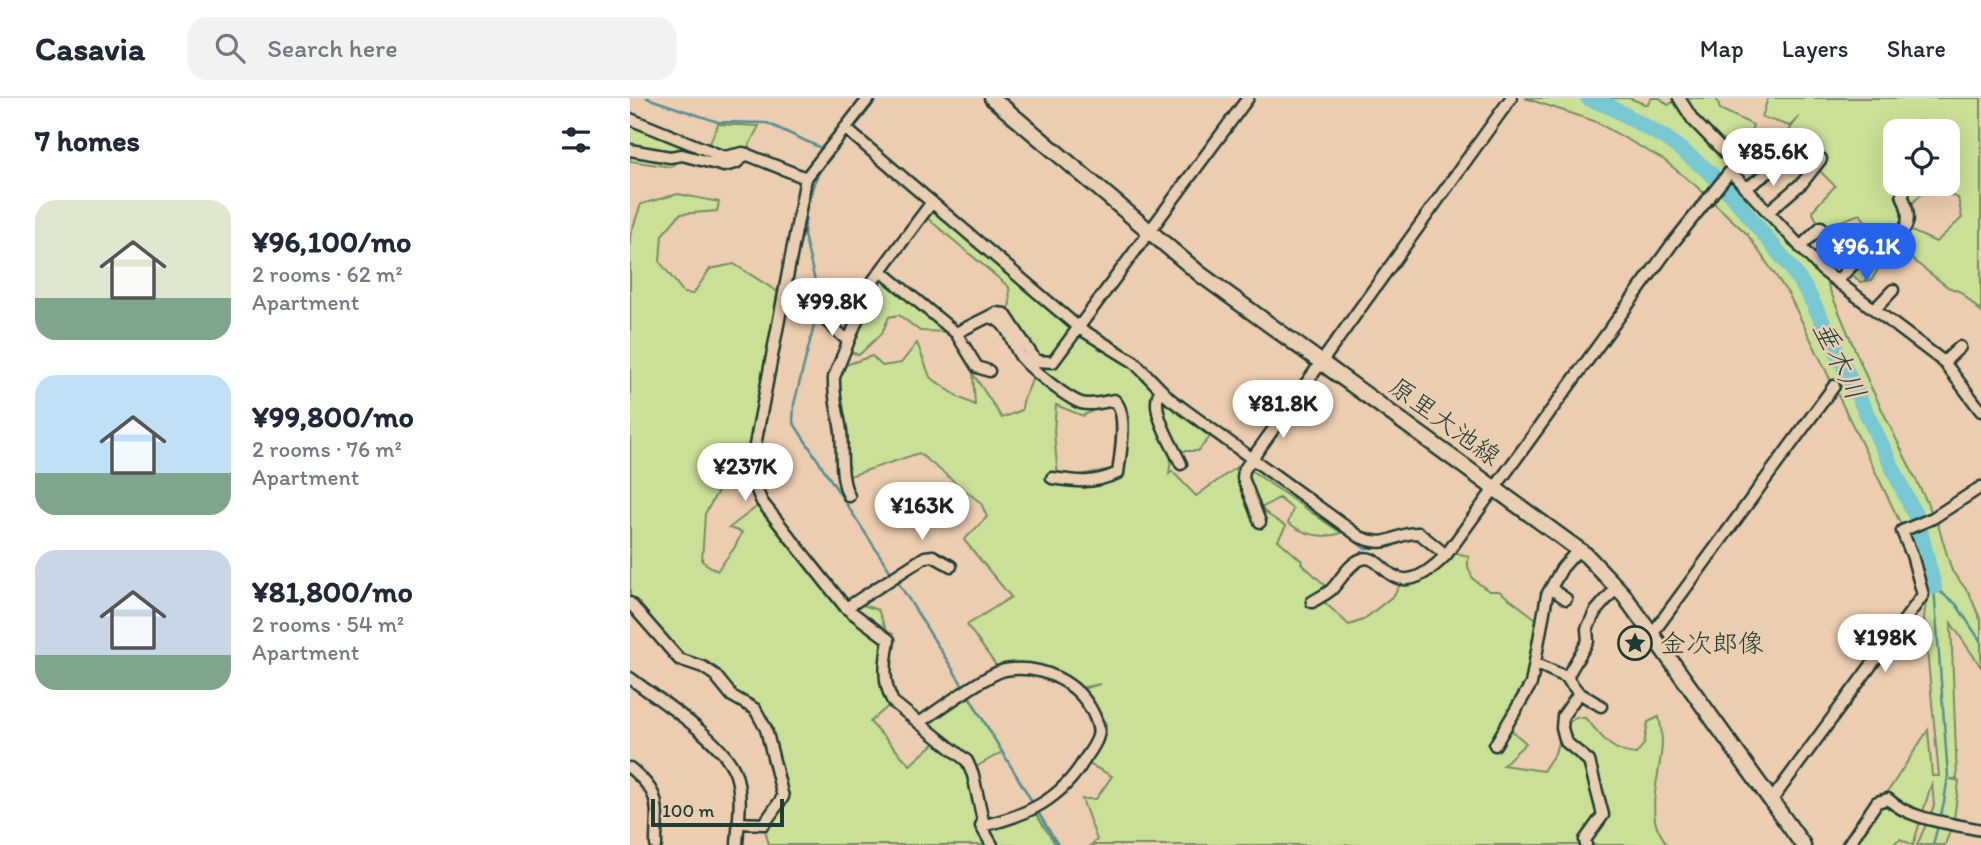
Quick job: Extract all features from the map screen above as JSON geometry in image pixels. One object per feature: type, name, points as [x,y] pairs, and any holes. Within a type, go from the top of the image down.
[{"type":"main road","name":"原里大池線","points":[[992,98],[1200,274],[1579,549],[1617,587],[1803,845]]},
{"type":"street","points":[[869,98],[806,178],[752,461],[754,484],[762,502],[846,608],[889,640],[885,660],[886,689],[893,702],[967,761],[973,775],[983,821],[981,826],[992,845]]},
{"type":"street","points":[[956,333],[996,313],[1005,314],[1036,361],[1053,362],[1248,98]]},
{"type":"street","points":[[1260,522],[1243,478],[1251,458],[1511,98]]},
{"type":"street","points":[[1312,602],[1329,592],[1356,561],[1364,557],[1372,559],[1392,577],[1401,580],[1422,575],[1447,555],[1672,244],[1736,164],[1693,120],[1679,98]]},
{"type":"street","points":[[630,119],[724,157],[747,154],[806,178]]},
{"type":"street","points":[[845,128],[1079,328],[1134,362],[1161,390],[1360,537],[1379,543],[1405,534],[1419,533],[1447,555]]},
{"type":"street","points":[[630,150],[670,157],[682,155],[724,166],[736,163],[747,154]]},
{"type":"street","points":[[1768,212],[1803,182],[1821,159]]},
{"type":"street","points":[[1746,188],[1782,163]]},
{"type":"street","points":[[1730,171],[1822,270],[1944,362],[1981,411]]},
{"type":"street","points":[[1837,281],[1864,255],[1899,236],[1905,228],[1908,208],[1902,196]]},
{"type":"street","points":[[849,496],[844,478],[841,430],[833,391],[834,377],[873,281],[932,202]]},
{"type":"street","points":[[1800,247],[1821,227]]},
{"type":"street","points":[[881,271],[956,333],[977,367],[989,371]]},
{"type":"street","points":[[1875,309],[1893,290]]},
{"type":"street","points":[[784,295],[817,314],[848,341]]},
{"type":"street","points":[[988,317],[1004,323],[1023,358],[1039,375],[1059,389],[1082,403],[1114,400],[1118,404],[1121,413],[1122,447],[1118,473],[1082,483],[1052,478]]},
{"type":"street","points":[[1944,362],[1959,347]]},
{"type":"street","points":[[1652,635],[1834,386]]},
{"type":"street","points":[[1161,390],[1155,401],[1158,414],[1181,464]]},
{"type":"street","points":[[1771,802],[1923,595],[1902,531],[1933,518],[1981,486]]},
{"type":"street","points":[[1495,746],[1531,684],[1548,595],[1562,568],[1579,549]]},
{"type":"street","points":[[846,608],[925,556],[933,556],[951,566]]},
{"type":"street","points":[[1568,678],[1588,641],[1587,629],[1595,612],[1617,587]]},
{"type":"street","points":[[1552,589],[1566,599]]},
{"type":"street","points":[[630,603],[679,659],[703,667],[715,675],[732,696],[755,709],[766,729],[783,797],[764,824],[738,822]]},
{"type":"street","points":[[1535,663],[1568,678],[1578,693],[1601,706]]},
{"type":"street","points":[[919,723],[1003,670],[1033,670],[1056,676],[1076,689],[1090,708],[1099,728],[1098,739],[1079,769],[1046,802],[1020,816],[981,826]]},
{"type":"street","points":[[630,678],[726,754],[737,778],[740,798],[737,845]]},
{"type":"street","points":[[1578,693],[1563,716],[1562,728],[1566,742],[1589,761],[1603,816],[1585,840],[1586,845]]},
{"type":"street","points":[[630,768],[648,782],[654,793],[659,817],[656,845]]},
{"type":"street","points":[[1848,845],[1877,802],[1888,799],[1897,807],[1929,818],[1981,830]]},
{"type":"green space","points":[[1525,98],[1629,98],[1647,105],[1652,98],[1660,98],[1668,105],[1680,98],[1716,98],[1720,109],[1753,125],[1749,139],[1777,148],[1738,155],[1742,182],[1821,269],[1869,383],[1938,525],[1952,571],[1969,593],[1981,621],[1981,667],[1951,623],[1957,779],[1950,779],[1959,781],[1954,819],[1945,845],[1917,845],[1934,806],[1932,782],[1913,845],[1900,839],[1892,845],[1853,845],[1928,730],[1932,776],[1939,776],[1924,618],[1926,602],[1916,555],[1789,295],[1747,234],[1664,160],[1594,121]]},
{"type":"green space","points":[[1768,98],[1981,98],[1981,312],[1961,292],[1948,287],[1905,254],[1899,236],[1905,228],[1936,242],[1962,218],[1958,198],[1954,196],[1960,196],[1960,119],[1883,119],[1883,196],[1919,196],[1908,208],[1905,221],[1878,248],[1879,267],[1872,280],[1860,282],[1849,271],[1847,261],[1853,254],[1864,254],[1872,243],[1870,228],[1860,214],[1833,224],[1819,225],[1812,211],[1835,186],[1814,165],[1788,155],[1790,129],[1799,117],[1790,126],[1762,117]]},
{"type":"green space","points":[[630,122],[729,161],[727,169],[717,170],[682,158],[671,167],[630,161]]},
{"type":"green space","points":[[718,124],[759,126],[747,149],[722,153],[710,143]]},
{"type":"green space","points":[[678,194],[719,202],[717,211],[680,214],[662,235],[660,262],[684,293],[693,294],[710,269],[734,264],[781,294],[771,364],[772,387],[766,389],[753,469],[723,482],[705,514],[702,561],[717,571],[735,547],[742,532],[729,528],[759,505],[846,607],[863,605],[878,610],[890,639],[885,660],[893,702],[870,722],[910,765],[937,741],[922,721],[970,697],[1002,752],[974,768],[969,763],[993,845],[769,845],[764,826],[783,797],[766,751],[758,711],[732,696],[716,675],[682,663],[678,668],[630,610],[630,236],[641,204]]},
{"type":"green space","points":[[934,208],[1084,331],[1134,362],[1158,390],[1155,401],[1176,452],[1171,458],[1169,474],[1172,471],[1196,496],[1238,466],[1244,486],[1254,502],[1286,526],[1278,540],[1326,586],[1321,599],[1349,625],[1363,620],[1394,595],[1403,580],[1453,552],[1468,556],[1468,567],[1473,579],[1489,591],[1499,591],[1535,618],[1538,651],[1535,668],[1531,684],[1511,724],[1511,730],[1526,743],[1503,765],[1543,771],[1555,753],[1562,728],[1576,717],[1585,718],[1602,737],[1619,750],[1636,754],[1644,744],[1648,722],[1659,717],[1662,744],[1654,807],[1656,823],[1667,845],[1091,845],[1097,840],[1082,799],[1096,799],[1112,776],[1089,764],[1106,734],[1106,724],[1082,689],[1100,684],[1075,689],[1056,676],[998,668],[967,625],[1011,597],[964,540],[987,517],[981,503],[919,453],[844,478],[837,368],[872,356],[882,366],[901,363],[917,343],[930,377],[975,405],[973,374],[1002,418],[1022,410],[1032,378],[1040,379],[1022,354],[1027,352],[1007,316],[1009,287],[926,217]],"holes":[[[1114,399],[1118,404],[1122,467],[1058,479],[1054,431],[1056,405],[1083,416]]]},
{"type":"green space","points":[[885,274],[949,332],[920,331],[899,315],[889,317],[882,333],[859,355],[848,351]]},
{"type":"green space","points":[[1162,401],[1210,437],[1198,451],[1183,451],[1177,448],[1160,410]]},
{"type":"green space","points":[[1249,469],[1341,533],[1320,536],[1294,527],[1288,523],[1293,509],[1279,498],[1261,508],[1247,478]]},
{"type":"green space","points":[[1035,813],[1056,845],[997,845],[986,825]]},
{"type":"waterway","points":[[647,98],[718,122],[767,123],[823,149]]},
{"type":"waterway","points":[[878,98],[820,171],[806,212],[804,235],[820,302],[794,404],[793,422],[892,574]]},
{"type":"waterway","name":"垂木川","points":[[1588,98],[1611,107],[1667,139],[1707,170],[1730,193],[1792,269],[1809,295],[1917,519],[1934,587]]},
{"type":"waterway","points":[[1315,510],[1364,548],[1391,547],[1402,540]]},
{"type":"waterway","points":[[896,579],[965,689]]},
{"type":"waterway","points":[[1934,587],[1956,604],[1981,642]]},
{"type":"waterway","points":[[1933,845],[1948,776],[1934,587]]},
{"type":"waterway","points":[[968,695],[1033,803]]},
{"type":"waterway","points":[[1036,809],[1058,845]]},
{"type":"place","name":"金次郎像","points":[[1635,643]]}]
